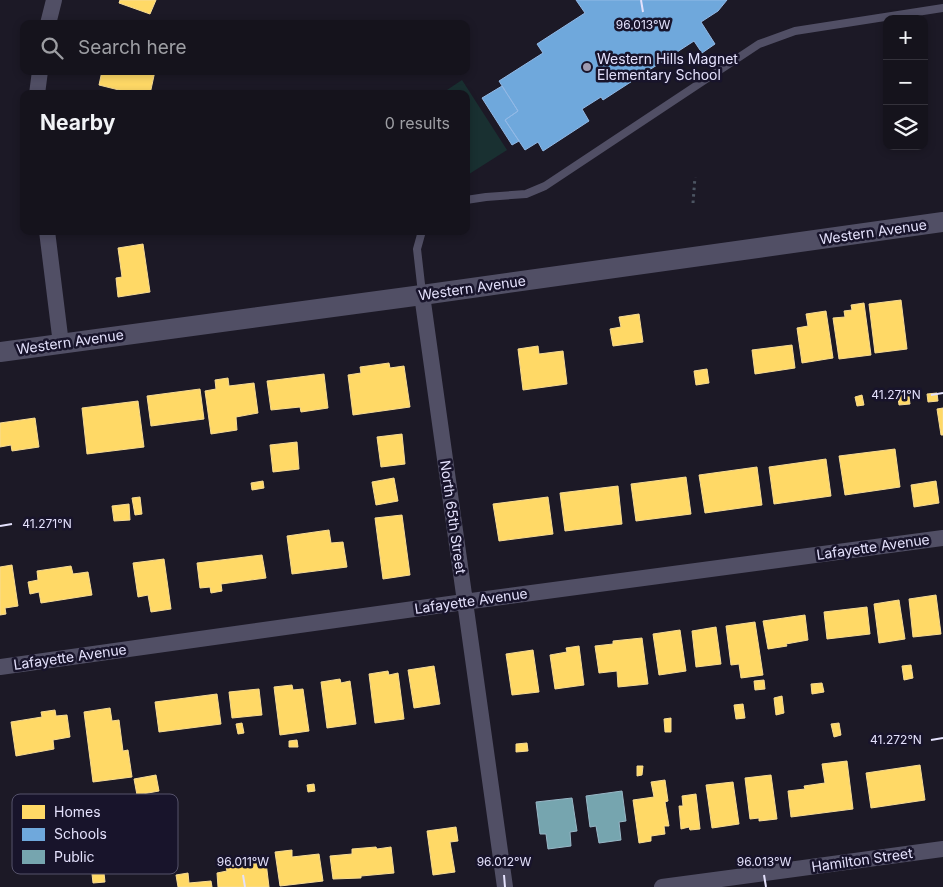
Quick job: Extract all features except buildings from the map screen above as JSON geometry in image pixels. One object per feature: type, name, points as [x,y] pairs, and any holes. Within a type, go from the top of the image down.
[{"type":"street","points":[[49,20],[54,0]]},
{"type":"street","points":[[38,90],[39,75]]},
{"type":"street","name":"Western Avenue","points":[[0,352],[943,222]]},
{"type":"street","points":[[47,235],[61,344]]},
{"type":"street","name":"North 65th Street","points":[[422,295],[505,887]]},
{"type":"street","name":"Lafayette Avenue","points":[[0,667],[464,602],[943,538]]},
{"type":"street","name":"Hamilton Street","points":[[662,887],[943,849]]},
{"type":"lane","points":[[470,199],[526,194],[545,186],[759,44],[795,31],[943,8]]},
{"type":"lane","points":[[421,235],[418,249],[422,295]]},
{"type":"path","points":[[693,203],[695,177]]},
{"type":"green space","points":[[462,80],[468,90],[447,90]]},
{"type":"green space","points":[[470,92],[507,150],[470,173]]},
{"type":"place","name":"Western Hills Magnet Elementary School","points":[[587,67]]}]
